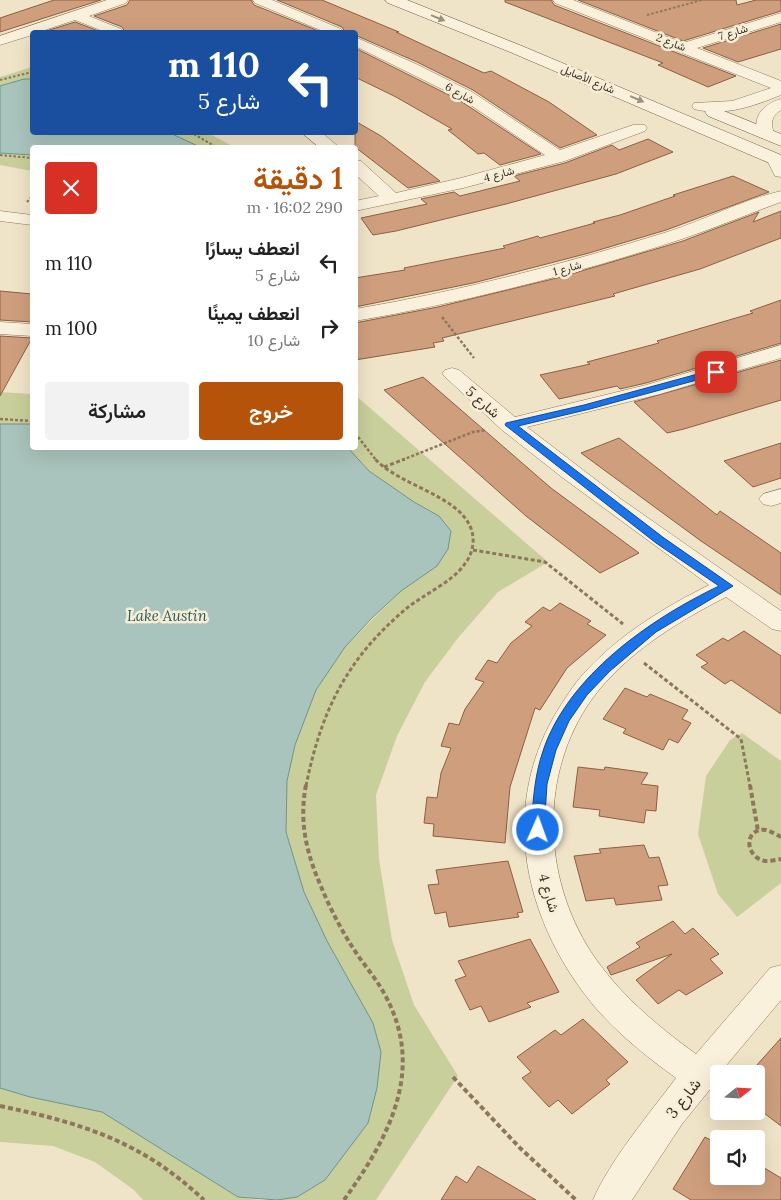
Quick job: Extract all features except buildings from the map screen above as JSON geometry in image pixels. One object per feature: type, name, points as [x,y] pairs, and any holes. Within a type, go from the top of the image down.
[{"type":"main road","name":"شارع الأصايل","points":[[393,0],[568,70],[779,165]]},
{"type":"main road","points":[[683,99],[774,138]]},
{"type":"street","points":[[36,30],[121,0]]},
{"type":"street","points":[[260,0],[331,30]]},
{"type":"street","name":"شارع 2","points":[[562,0],[685,47],[781,87]]},
{"type":"street","points":[[77,16],[111,30]]},
{"type":"street","name":"شارع 7","points":[[685,47],[781,17]]},
{"type":"street","points":[[0,42],[30,32]]},
{"type":"street","name":"شارع 6","points":[[358,42],[417,70],[466,96],[513,124],[559,157]]},
{"type":"street","points":[[700,106],[730,107],[747,104],[781,87]]},
{"type":"street","points":[[747,104],[777,109]]},
{"type":"street","points":[[774,138],[762,126],[765,116],[777,109]]},
{"type":"street","name":"شارع 4","points":[[358,205],[488,177],[559,157],[639,128]]},
{"type":"street","points":[[313,135],[328,145]]},
{"type":"street","points":[[358,168],[393,199]]},
{"type":"street","name":"شارع 1","points":[[358,314],[430,302],[617,254],[704,225],[778,194]]},
{"type":"street","points":[[3,220],[30,220]]},
{"type":"street","points":[[0,328],[30,330]]},
{"type":"street","points":[[510,425],[653,390],[781,350]]},
{"type":"street","name":"شارع 5","points":[[452,374],[510,425],[660,540],[781,623]]},
{"type":"street","name":"شارع 4","points":[[700,1076],[664,1051],[632,1024],[605,995],[583,965],[564,934],[551,904],[542,874],[538,845],[538,815],[541,784],[550,750],[564,719],[583,692],[606,668],[652,629],[701,599],[727,586]]},
{"type":"street","name":"شارع 3","points":[[611,1200],[645,1148],[744,1018],[781,978]]},
{"type":"path","points":[[639,30],[651,25],[634,19],[702,0]]},
{"type":"path","points":[[0,80],[30,72]]},
{"type":"path","points":[[195,135],[213,145]]},
{"type":"path","points":[[0,155],[30,158]]},
{"type":"path","points":[[430,302],[474,358]]},
{"type":"path","points":[[0,419],[30,421]]},
{"type":"path","points":[[383,467],[474,432],[510,425]]},
{"type":"path","points":[[344,1200],[381,1144],[393,1118],[404,1070],[403,1051],[400,1032],[388,1002],[344,933],[316,878],[307,842],[303,806],[311,766],[331,704],[348,671],[397,617],[427,592],[446,582],[461,569],[473,550],[474,536],[467,521],[457,510],[393,475],[383,467],[358,437]]},
{"type":"path","points":[[781,837],[774,832],[758,831],[751,834],[747,845],[750,852],[757,857],[773,861],[781,859]]},
{"type":"path","points":[[453,1077],[520,1148],[576,1200]]},
{"type":"path","points":[[0,1106],[53,1117],[89,1128],[123,1143],[186,1182],[204,1200]]},
{"type":"green space","points":[[30,68],[30,79],[0,86],[0,77]]},
{"type":"green space","points":[[174,135],[212,135],[230,145],[196,145]]},
{"type":"green space","points":[[0,153],[30,155],[30,171],[0,165]]},
{"type":"green space","points":[[0,392],[30,394],[30,424],[0,424]]},
{"type":"green space","points":[[358,398],[548,562],[498,592],[458,638],[425,682],[397,736],[376,795],[379,859],[392,940],[414,1005],[458,1076],[376,1200],[277,1200],[297,1197],[325,1180],[368,1123],[381,1052],[373,1023],[327,941],[304,892],[286,832],[287,781],[295,745],[316,690],[345,647],[401,591],[437,566],[439,516],[414,502],[369,471],[350,450],[358,450]]},
{"type":"green space","points":[[742,733],[781,761],[781,883],[737,917],[718,894],[698,834],[706,776],[730,740]]},
{"type":"green space","points":[[0,1088],[30,1097],[102,1112],[238,1197],[259,1200],[143,1200],[134,1190],[95,1162],[53,1146],[0,1142]]},
{"type":"water","points":[[30,79],[30,135],[174,135],[196,145],[30,145],[30,155],[0,153],[0,86]]},
{"type":"water","name":"Lake Austin","points":[[0,424],[30,424],[30,450],[350,450],[369,471],[414,502],[439,516],[451,531],[448,549],[437,566],[401,591],[372,618],[345,647],[316,690],[295,745],[287,781],[286,832],[304,892],[327,941],[373,1023],[381,1052],[377,1088],[368,1123],[325,1180],[297,1197],[277,1200],[238,1197],[102,1112],[30,1097],[0,1088]]},
{"type":"route","points":[[538,830],[541,784],[550,750],[564,719],[583,692],[606,668],[652,629],[676,613],[727,586],[592,490],[510,425],[653,390],[716,372]]}]
